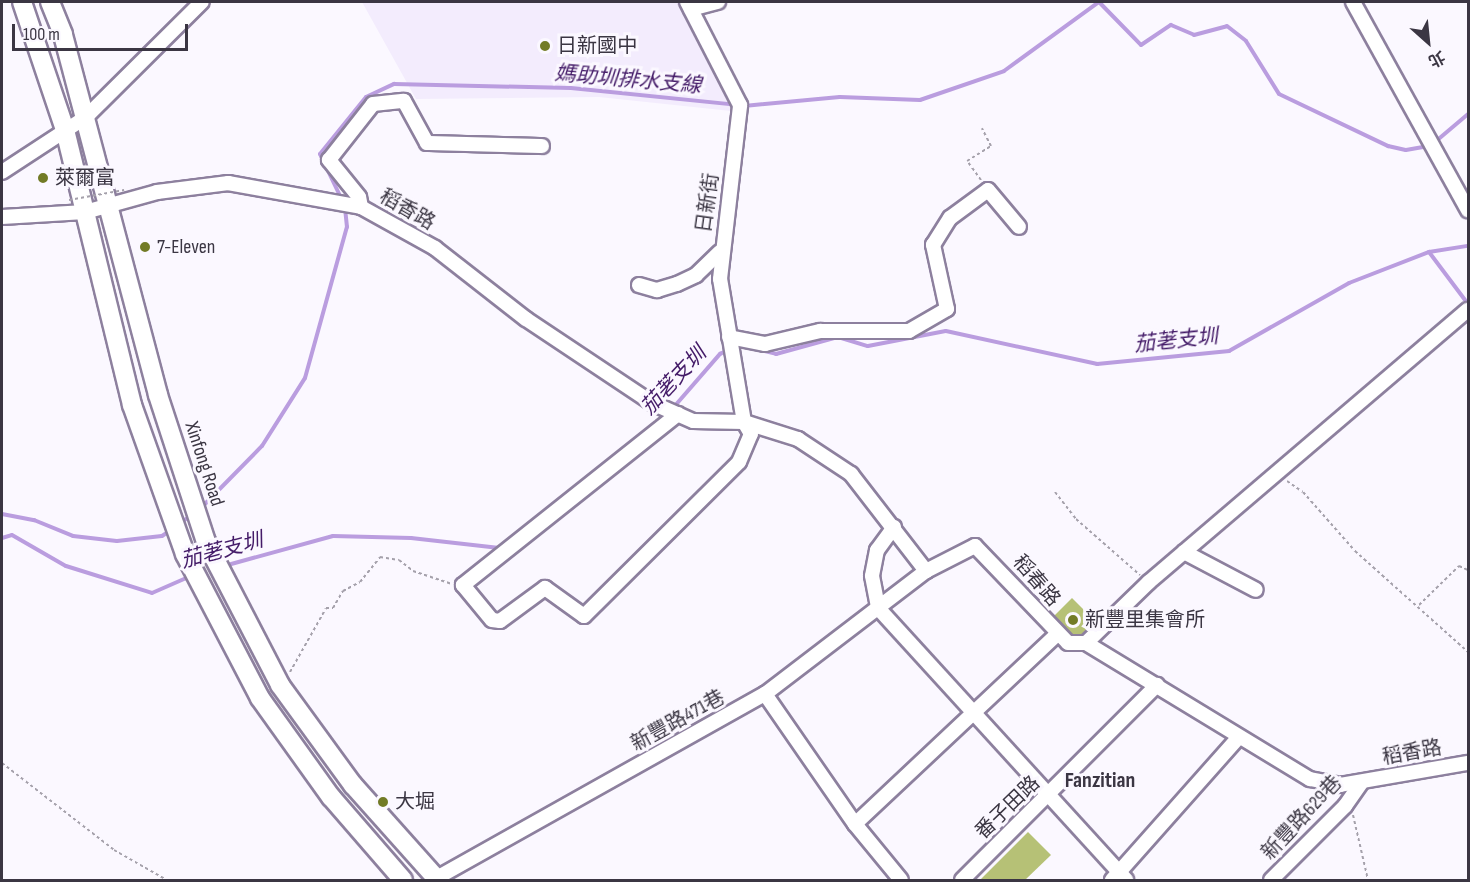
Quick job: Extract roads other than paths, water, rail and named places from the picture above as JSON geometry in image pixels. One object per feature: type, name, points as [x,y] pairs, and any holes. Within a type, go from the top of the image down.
[{"type":"main road","points":[[22,2],[64,130],[132,405],[175,527],[195,574],[260,698],[331,797],[403,880]]},
{"type":"main road","name":"Xinfong Road","points":[[50,2],[86,117],[158,395],[196,512],[218,568],[280,685],[353,785],[436,880]]},
{"type":"street","points":[[2,172],[86,117],[202,2]]},
{"type":"street","points":[[689,5],[718,2]]},
{"type":"street","points":[[1353,2],[1468,210]]},
{"type":"street","name":"日新街","points":[[678,414],[463,585],[492,620],[500,621],[545,588],[584,616],[739,462],[751,434],[744,422],[729,337],[720,252],[740,105],[689,5]]},
{"type":"street","points":[[362,207],[359,196],[329,160],[373,104],[404,101],[427,143],[542,146]]},
{"type":"street","name":"稻香路","points":[[2,217],[86,212],[157,192],[228,183],[362,207],[435,248],[576,353],[678,414],[723,425],[744,422]]},
{"type":"street","points":[[729,337],[765,344],[820,332],[896,334],[932,321],[947,309],[933,244],[950,218],[988,190],[1019,227]]},
{"type":"street","points":[[639,285],[657,290],[677,285],[696,275],[720,252]]},
{"type":"street","points":[[1086,643],[1149,582],[1468,310]]},
{"type":"street","points":[[744,422],[798,439],[851,474],[894,526],[926,571]]},
{"type":"street","points":[[894,526],[877,550],[872,576],[878,608],[1050,794],[1120,878],[1238,738]]},
{"type":"street","name":"稻春路","points":[[926,571],[975,546],[982,549],[1068,644],[1086,643],[1157,685],[1238,738],[1310,779],[1326,784],[1362,782]]},
{"type":"street","points":[[1184,552],[1256,590]]},
{"type":"street","name":"新豐路471巷","points":[[436,880],[765,694],[926,571]]},
{"type":"street","points":[[855,824],[971,711],[1057,634]]},
{"type":"street","name":"番子田路","points":[[962,880],[1157,685]]},
{"type":"street","points":[[765,694],[855,824],[901,880]]},
{"type":"street","name":"稻香路","points":[[1362,782],[1468,763]]},
{"type":"street","name":"新豐路629巷","points":[[1271,880],[1350,799],[1362,782]]},
{"type":"waterway","name":"媽助圳排水支線","points":[[744,106],[840,97],[920,100],[1004,71],[1099,2],[1141,45],[1171,25],[1194,35],[1227,26],[1246,41],[1279,94],[1388,146],[1406,150],[1429,146]]},
{"type":"waterway","name":"媽助圳排水支線","points":[[342,200],[320,154],[366,97],[394,84],[571,88],[737,105]]},
{"type":"waterway","name":"媽助圳排水支線","points":[[1435,142],[1468,114]]},
{"type":"waterway","name":"媽助圳排水支線","points":[[201,508],[262,446],[305,378],[347,227],[345,207]]},
{"type":"waterway","name":"茄荖支圳","points":[[751,348],[776,354],[838,337],[868,346],[946,331],[1097,364],[1229,351],[1349,283],[1429,252],[1468,246]]},
{"type":"waterway","points":[[1429,252],[1468,304]]},
{"type":"waterway","name":"茄荖支圳","points":[[673,408],[720,354],[730,349]]},
{"type":"waterway","name":"媽助圳排水支線","points":[[2,514],[34,520],[73,536],[117,541],[162,536],[171,530]]},
{"type":"waterway","name":"媽助圳排水支線","points":[[179,524],[193,514]]},
{"type":"waterway","name":"茄荖支圳","points":[[2,538],[12,535],[66,566],[152,593],[191,576]]},
{"type":"waterway","name":"茄荖支圳","points":[[224,566],[333,536],[411,538],[499,548]]},
{"type":"place","name":"日新國中","points":[[545,46]]},
{"type":"place","name":"萊爾富","points":[[43,178]]},
{"type":"place","name":"7-Eleven","points":[[145,247]]},
{"type":"place","name":"新豐里集會所","points":[[1073,620]]},
{"type":"place","name":"大堀","points":[[383,802]]},
{"type":"district","name":"Fanzitian","points":[[1100,781]]}]
